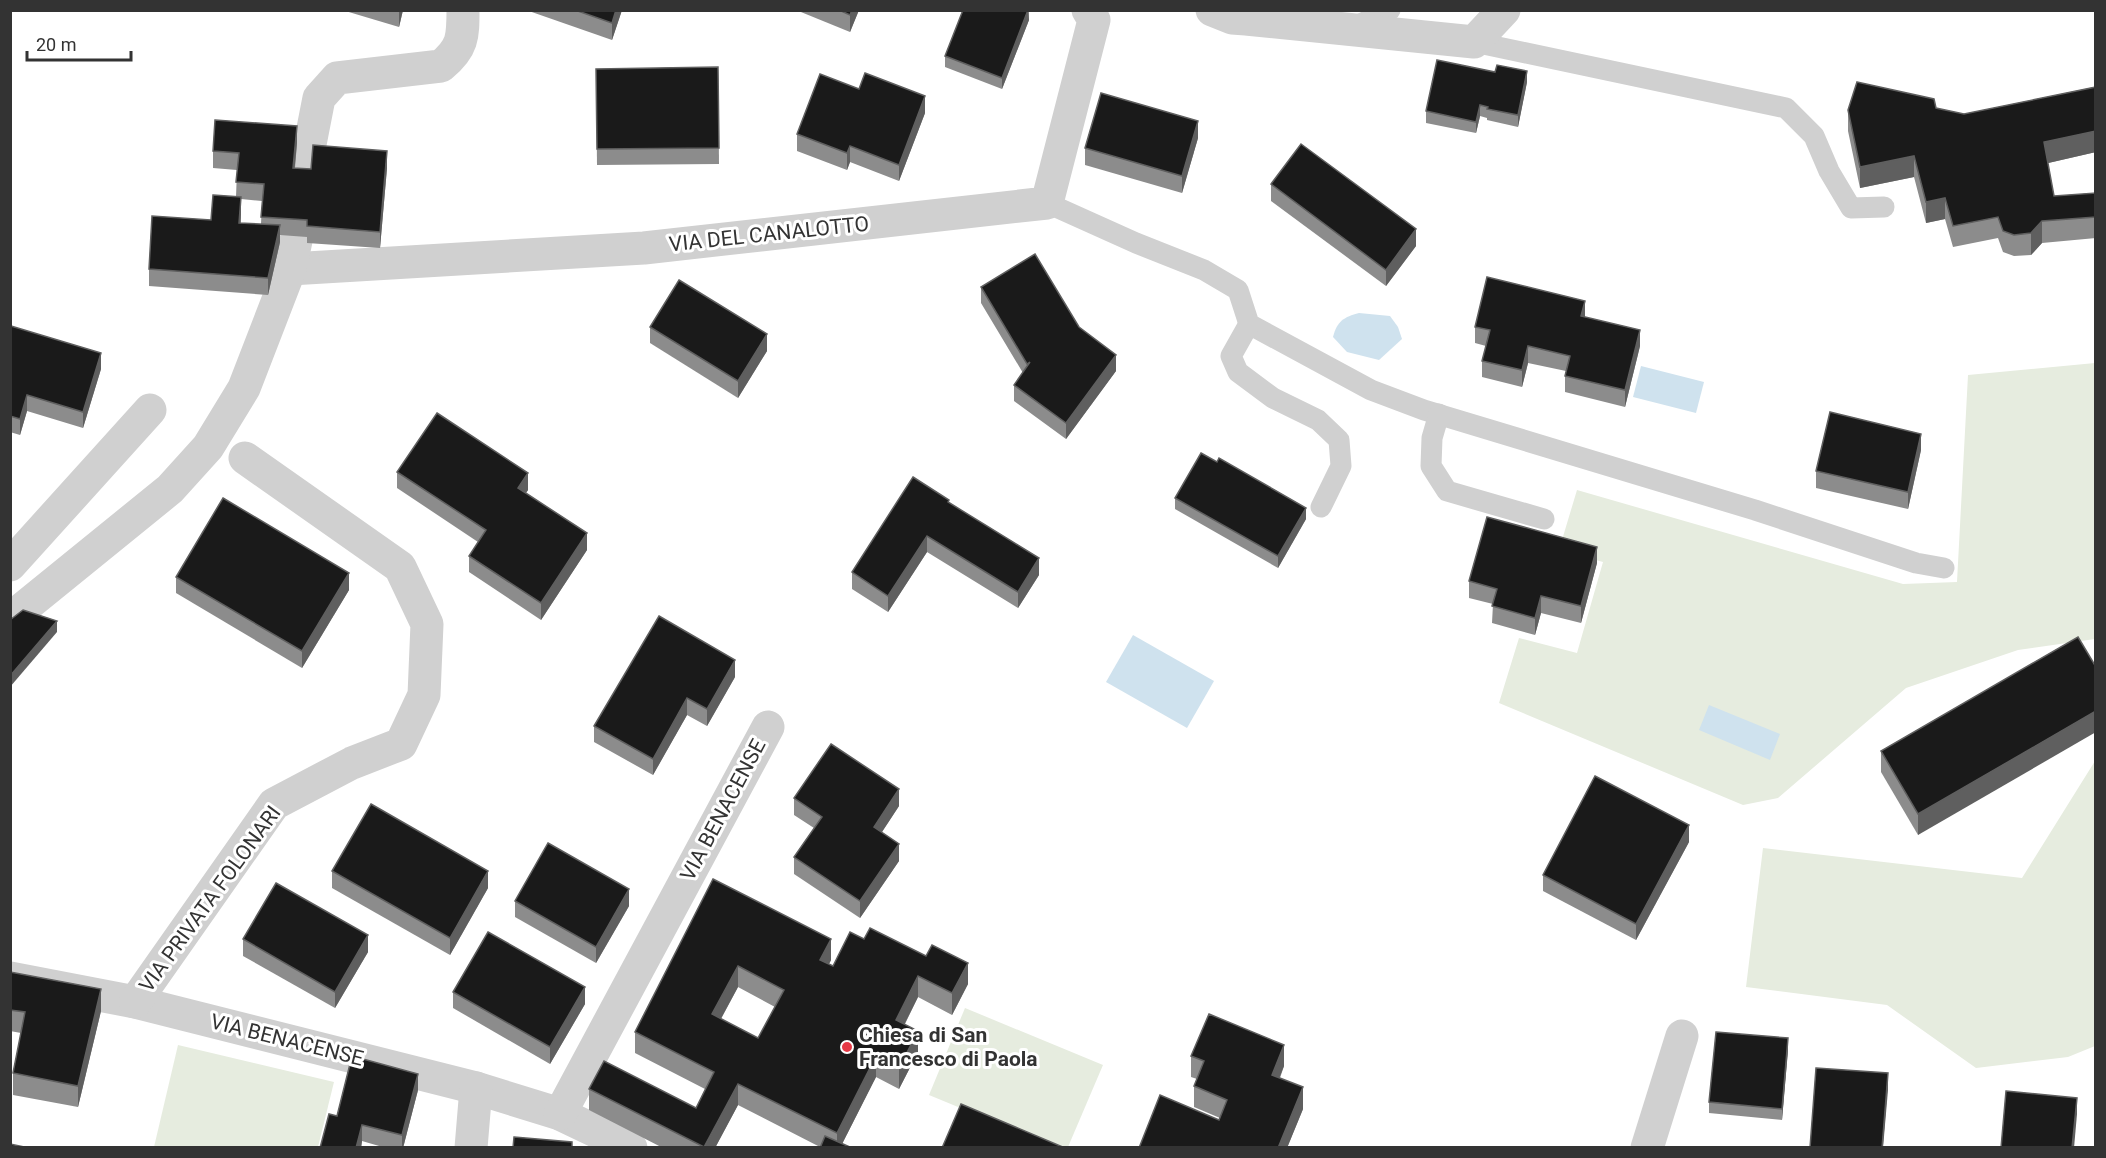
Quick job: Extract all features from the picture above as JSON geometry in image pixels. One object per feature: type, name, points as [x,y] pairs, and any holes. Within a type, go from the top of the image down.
[{"type":"street","points":[[302,186],[319,98],[337,78],[441,66],[454,55],[463,39],[463,10]]},
{"type":"street","points":[[1047,203],[1094,20],[1088,10]]},
{"type":"street","points":[[1212,10],[1232,18],[1250,15],[1349,29],[1474,42],[1504,10]]},
{"type":"street","name":"VIA DEL CANALOTTO","points":[[290,269],[645,248],[1047,203]]},
{"type":"street","points":[[10,619],[170,489],[208,447],[244,388],[290,269],[297,236]]},
{"type":"street","points":[[10,565],[150,410]]},
{"type":"street","name":"VIA PRIVATA FOLONARI","points":[[135,1002],[274,804],[352,763],[400,744],[424,695],[427,624],[400,567],[244,458]]},
{"type":"street","name":"VIA BENACENSE","points":[[560,1114],[768,728]]},
{"type":"street","name":"VIA BENACENSE","points":[[10,978],[135,1002],[476,1088],[560,1114],[631,1148]]},
{"type":"street","points":[[1647,1148],[1682,1036]]},
{"type":"street","points":[[471,1148],[476,1088]]},
{"type":"lane","points":[[1349,29],[1390,10]]},
{"type":"lane","points":[[1474,42],[1786,108],[1814,136],[1829,171],[1851,208],[1884,207]]},
{"type":"lane","points":[[1047,203],[1136,243],[1204,270],[1238,290],[1249,324],[1371,390],[1439,414],[1755,510],[1916,563],[1944,568]]},
{"type":"lane","points":[[1249,324],[1231,356],[1238,372],[1273,398],[1318,420],[1339,440],[1341,466],[1321,507]]},
{"type":"lane","points":[[1439,414],[1432,438],[1431,466],[1447,491],[1544,519]]},
{"type":"shaded area","points":[[2095,363],[2095,639],[2018,650],[1906,688],[1778,798],[1743,805],[1499,703],[1519,638],[1577,653],[1603,562],[1559,550],[1577,490],[1903,584],[1957,582],[1968,375]]},
{"type":"shaded area","points":[[2095,761],[2095,1046],[2068,1057],[1976,1068],[1887,1005],[1746,987],[1763,848],[2022,878]]},
{"type":"shaded area","points":[[965,1008],[1103,1065],[1068,1147],[1055,1147],[929,1095]]},
{"type":"shaded area","points":[[178,1045],[334,1082],[318,1147],[154,1147]]},
{"type":"water","points":[[1359,313],[1390,316],[1398,327],[1402,339],[1379,360],[1347,352],[1333,337],[1342,320]]},
{"type":"water","points":[[1641,366],[1704,382],[1696,413],[1633,397]]},
{"type":"water","points":[[1133,635],[1214,681],[1187,728],[1106,682]]},
{"type":"water","points":[[1709,705],[1780,734],[1770,760],[1699,730]]},
{"type":"building","points":[[575,10],[616,10],[612,23]]},
{"type":"building","points":[[839,10],[852,10],[850,15]]},
{"type":"building","points":[[963,10],[1028,10],[1002,78],[945,56]]},
{"type":"building","points":[[1437,60],[1495,72],[1497,65],[1527,71],[1518,115],[1487,109],[1488,107],[1480,105],[1476,122],[1426,111]]},
{"type":"building","points":[[718,67],[719,148],[597,149],[596,69]]},
{"type":"building","points":[[865,73],[925,96],[899,165],[850,146],[847,153],[797,134],[820,74],[859,89]]},
{"type":"building","points":[[1857,82],[1934,99],[1936,108],[1964,114],[2096,87],[2096,131],[2044,142],[2054,196],[2096,193],[2096,217],[2042,221],[2031,233],[2014,235],[2003,231],[1998,217],[1953,226],[1945,198],[1926,202],[1914,156],[1860,167],[1848,110]]},
{"type":"building","points":[[1101,93],[1198,121],[1182,176],[1085,148]]},
{"type":"building","points":[[215,120],[297,126],[293,168],[311,169],[313,145],[387,151],[380,232],[307,226],[307,220],[261,217],[264,184],[236,182],[239,153],[213,151]]},
{"type":"building","points":[[1301,144],[1416,229],[1386,270],[1271,184]]},
{"type":"building","points":[[213,195],[241,197],[239,223],[280,225],[268,278],[149,269],[152,216],[211,220]]},
{"type":"building","points":[[1035,254],[1079,327],[1116,355],[1066,423],[1014,385],[1030,362],[1027,364],[981,287]]},
{"type":"building","points":[[1487,277],[1585,301],[1581,316],[1640,330],[1625,390],[1565,376],[1570,356],[1528,346],[1522,370],[1482,361],[1490,330],[1475,327]]},
{"type":"building","points":[[679,280],[767,334],[738,381],[650,327]]},
{"type":"building","points":[[11,326],[101,353],[83,412],[27,395],[20,419],[10,416]]},
{"type":"building","points":[[1830,412],[1921,434],[1908,492],[1816,471]]},
{"type":"building","points":[[437,413],[528,473],[518,488],[587,533],[541,603],[469,556],[486,530],[397,472]]},
{"type":"building","points":[[1201,453],[1217,462],[1219,458],[1306,508],[1278,556],[1175,498]]},
{"type":"building","points":[[913,477],[949,500],[948,502],[1039,558],[1018,592],[927,536],[888,596],[852,572]]},
{"type":"building","points":[[223,498],[349,573],[302,651],[176,577]]},
{"type":"building","points":[[1487,517],[1597,547],[1581,606],[1541,596],[1535,618],[1492,606],[1497,589],[1469,581]]},
{"type":"building","points":[[23,610],[57,621],[10,676],[10,620]]},
{"type":"building","points":[[659,616],[735,660],[707,709],[687,698],[653,759],[594,726]]},
{"type":"building","points":[[2078,637],[2096,667],[2096,711],[1918,814],[1881,751]]},
{"type":"building","points":[[831,744],[899,789],[874,827],[899,844],[860,901],[794,857],[822,817],[794,798]]},
{"type":"building","points":[[1595,776],[1689,825],[1636,924],[1543,875]]},
{"type":"building","points":[[371,804],[488,871],[450,938],[332,871]]},
{"type":"building","points":[[548,843],[629,889],[596,947],[515,901]]},
{"type":"building","points":[[713,879],[831,939],[820,960],[833,966],[850,932],[864,939],[870,928],[926,956],[932,945],[968,963],[952,993],[918,976],[896,1020],[918,1031],[899,1068],[876,1056],[837,1133],[738,1084],[704,1147],[589,1089],[604,1061],[696,1108],[714,1072],[635,1032]],"holes":[[[738,966],[784,990],[758,1038],[712,1014]]]},
{"type":"building","points":[[276,883],[368,935],[335,992],[243,939]]},
{"type":"building","points":[[488,932],[585,987],[550,1047],[453,992]]},
{"type":"building","points":[[10,972],[101,989],[78,1086],[13,1073],[25,1012],[10,1010]]},
{"type":"building","points":[[1209,1014],[1284,1045],[1272,1075],[1303,1087],[1278,1148],[1139,1148],[1160,1095],[1219,1120],[1227,1100],[1194,1086],[1204,1061],[1191,1056]]},
{"type":"building","points":[[1716,1032],[1788,1038],[1782,1109],[1709,1102]]},
{"type":"building","points":[[352,1056],[418,1074],[402,1135],[362,1125],[356,1148],[320,1148],[329,1114],[337,1116]]},
{"type":"building","points":[[1816,1068],[1888,1073],[1882,1148],[1810,1148]]},
{"type":"building","points":[[2006,1091],[2077,1098],[2072,1148],[2001,1148]]},
{"type":"building","points":[[961,1104],[1065,1148],[942,1148]]},
{"type":"building","points":[[825,1136],[852,1148],[820,1148]]},
{"type":"building","points":[[514,1137],[572,1142],[572,1148],[513,1148]]},
{"type":"building","points":[[10,1144],[29,1148],[10,1148]]},
{"type":"place","name":"Chiesa di San Francesco di Paola","points":[[847,1047]]}]
